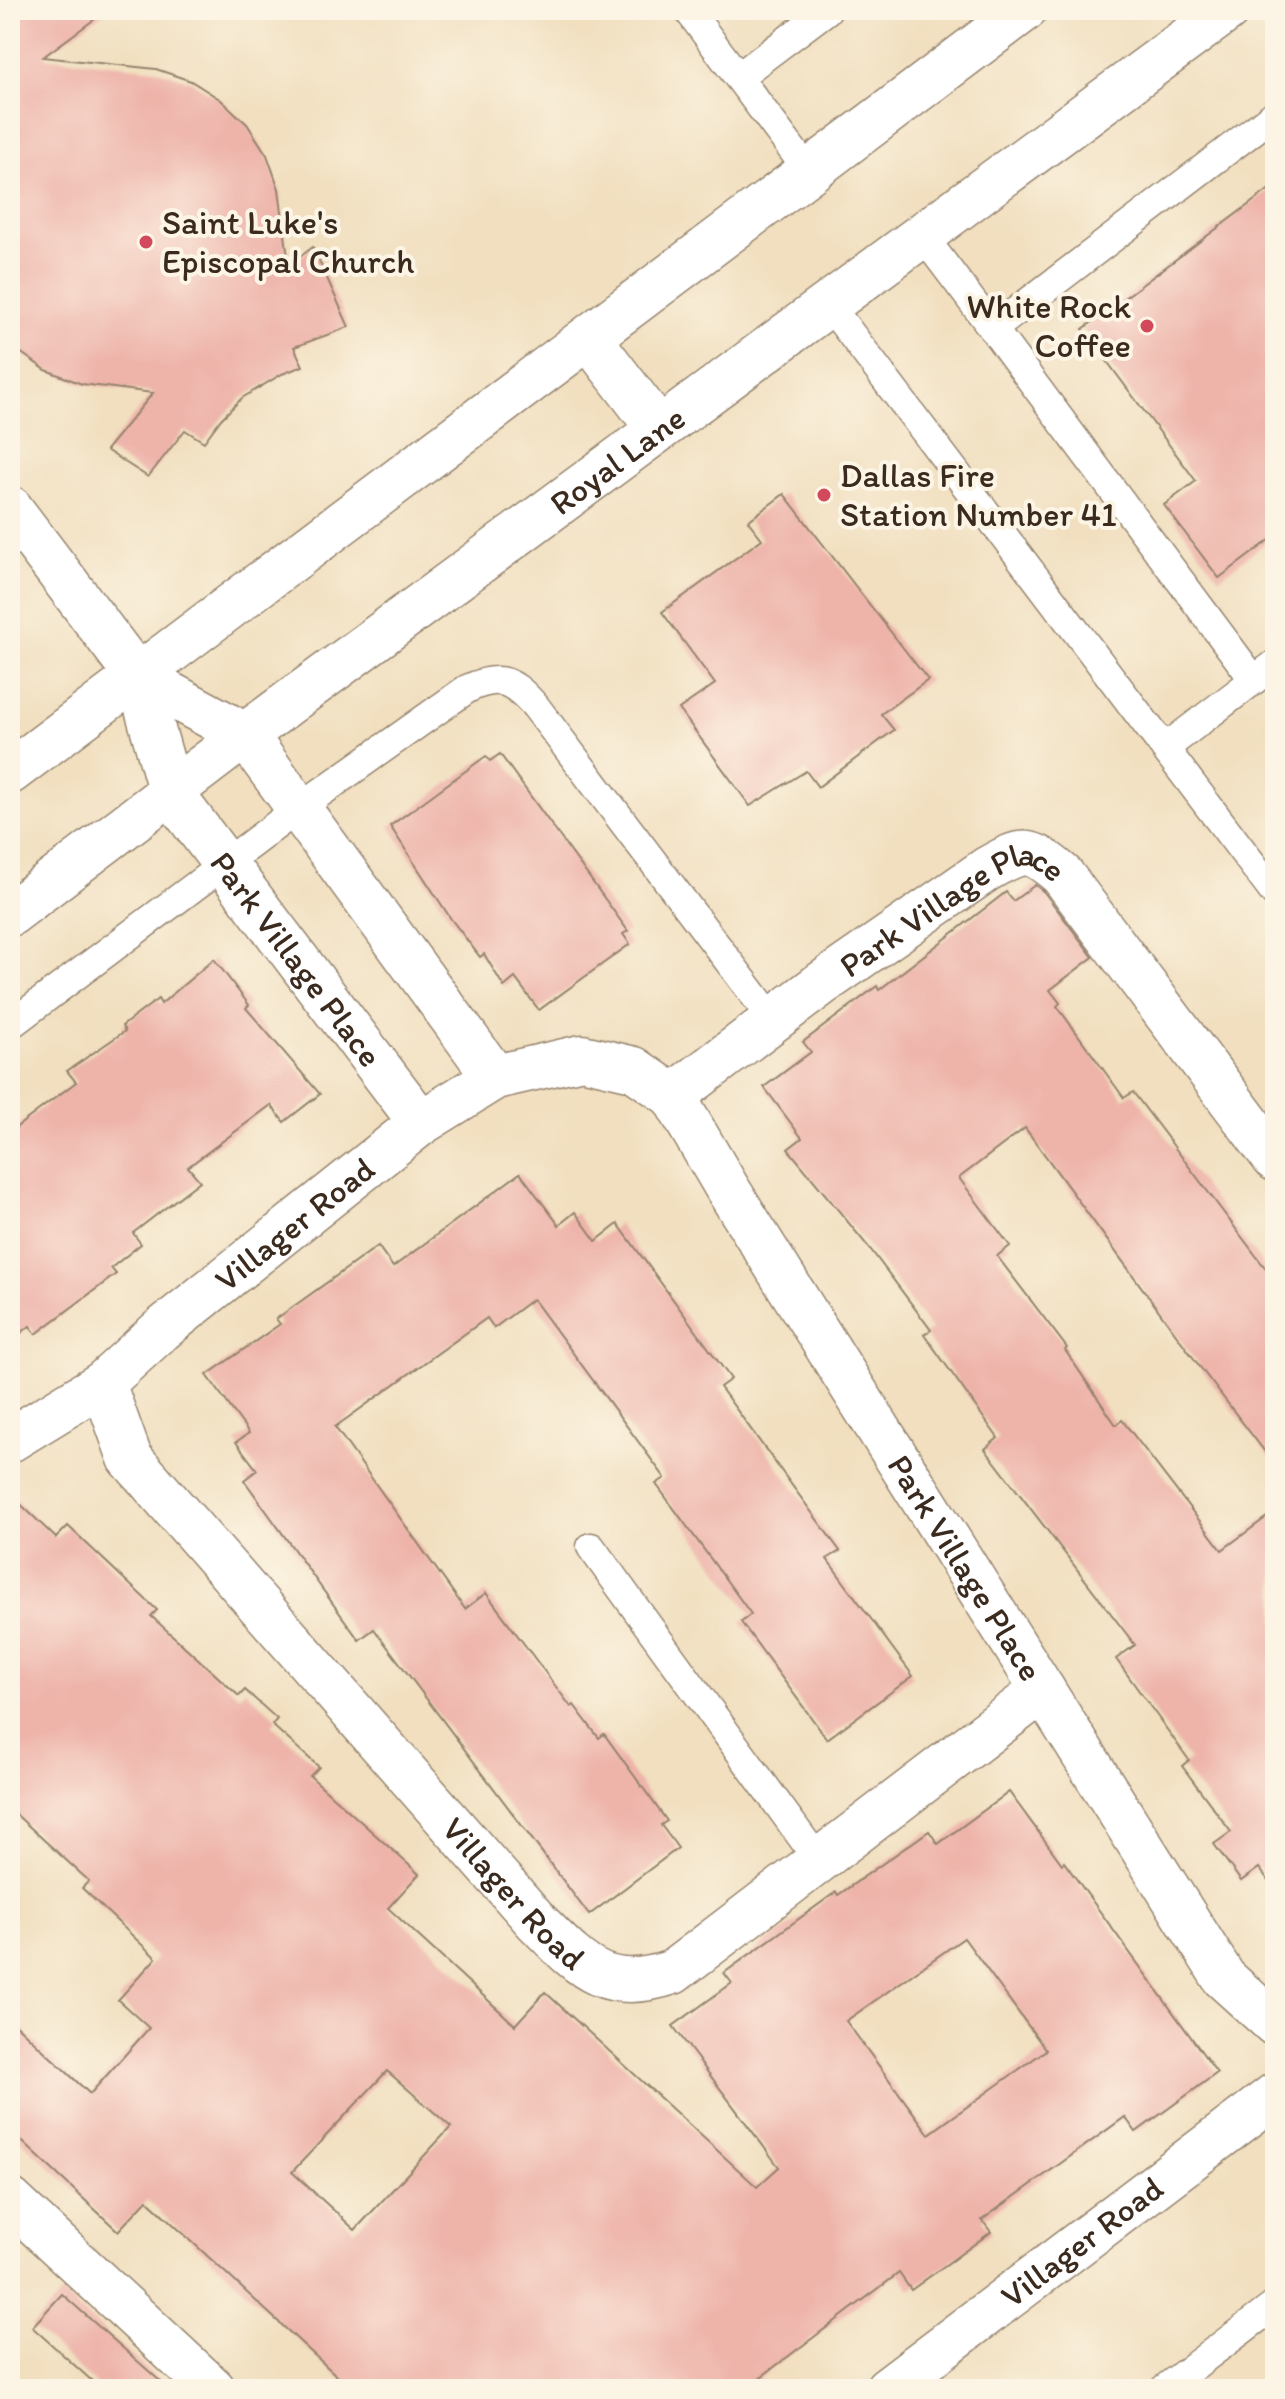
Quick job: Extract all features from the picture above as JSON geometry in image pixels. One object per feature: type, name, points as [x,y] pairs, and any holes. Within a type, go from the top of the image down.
[{"type":"street","points":[[10,772],[1024,10]]},
{"type":"street","name":"Royal Lane","points":[[10,914],[245,735],[1227,10]]},
{"type":"street","points":[[589,338],[659,429]]},
{"type":"street","points":[[10,508],[138,677],[171,793]]},
{"type":"street","points":[[138,677],[245,735],[495,1077]]},
{"type":"street","name":"Park Village Place","points":[[171,793],[421,1123]]},
{"type":"street","name":"Park Village Place","points":[[673,1096],[773,1020],[987,869],[1011,855],[1026,853],[1039,856],[1062,875],[1275,1159]]},
{"type":"street","name":"Park Village Place","points":[[495,1077],[582,1057],[634,1069],[673,1096],[727,1188],[1224,1978],[1275,2024]]},
{"type":"street","name":"Villager Road","points":[[10,1440],[103,1383],[161,1330],[421,1123],[495,1077]]},
{"type":"street","name":"Villager Road","points":[[103,1383],[130,1458],[537,1922],[578,1963],[595,1973],[615,1979],[648,1980],[673,1972],[1043,1690]]},
{"type":"street","name":"Villager Road","points":[[887,2389],[1275,2095]]},
{"type":"street","points":[[10,2200],[213,2389]]},
{"type":"lane","points":[[688,10],[809,172]]},
{"type":"lane","points":[[738,77],[827,10]]},
{"type":"lane","points":[[993,329],[1275,114]]},
{"type":"lane","points":[[922,235],[1264,672],[1165,748]]},
{"type":"lane","points":[[829,305],[1165,748],[1266,864],[1275,894]]},
{"type":"lane","points":[[10,1025],[299,808],[467,689],[483,681],[499,679],[519,687],[773,1020]]},
{"type":"lane","points":[[591,1547],[819,1861]]},
{"type":"lane","points":[[1164,2389],[1275,2305]]},
{"type":"building","name":"Saint Luke's Episcopal Church","points":[[10,10],[107,10],[43,57],[156,69],[191,81],[221,100],[247,124],[267,155],[279,189],[289,265],[313,247],[349,327],[294,347],[303,366],[282,374],[242,398],[204,442],[185,430],[148,477],[106,450],[153,393],[82,384],[46,370],[10,345]]},
{"type":"building","points":[[1275,185],[1275,536],[1219,578],[1164,505],[1196,481],[1083,329]]},
{"type":"building","points":[[784,494],[928,680],[881,714],[894,730],[818,787],[806,771],[750,806],[679,709],[715,684],[662,612],[762,539],[748,521]]},
{"type":"building","points":[[500,754],[628,931],[623,934],[630,944],[539,1010],[515,978],[504,987],[484,954],[480,957],[451,919],[390,826],[486,756],[490,761]]},
{"type":"building","points":[[1035,885],[1044,892],[1093,957],[1050,990],[1060,1003],[1057,1006],[1124,1098],[1133,1092],[1275,1281],[1275,1465],[1025,1128],[959,1178],[1010,1246],[997,1256],[1067,1348],[1065,1350],[1116,1425],[1122,1420],[1222,1550],[1275,1511],[1275,1889],[1259,1868],[1241,1881],[1214,1844],[1231,1832],[1182,1766],[1189,1760],[1116,1659],[1135,1645],[985,1449],[998,1438],[924,1334],[931,1330],[871,1250],[788,1149],[802,1138],[764,1087],[811,1052],[803,1042],[877,986],[879,990],[1006,892],[1013,901]]},
{"type":"building","points":[[214,959],[249,1005],[246,1008],[320,1094],[284,1122],[271,1105],[188,1167],[200,1181],[133,1233],[141,1244],[111,1268],[116,1274],[36,1334],[30,1326],[10,1341],[10,1132],[76,1082],[67,1071],[125,1031],[122,1026],[158,999],[161,1004]]},
{"type":"building","points":[[520,1173],[559,1225],[575,1212],[596,1241],[618,1224],[731,1379],[720,1387],[840,1551],[827,1559],[913,1676],[827,1739],[741,1622],[751,1614],[656,1484],[665,1478],[533,1299],[494,1328],[487,1318],[335,1427],[465,1609],[486,1593],[571,1707],[574,1705],[599,1738],[604,1734],[667,1821],[661,1825],[678,1848],[589,1915],[374,1629],[359,1640],[244,1480],[257,1470],[236,1442],[249,1433],[207,1375],[280,1324],[276,1319],[378,1246],[393,1267]]},
{"type":"building","points":[[10,1494],[56,1538],[68,1526],[157,1610],[151,1616],[239,1696],[245,1690],[277,1719],[272,1725],[319,1767],[310,1776],[419,1874],[388,1908],[515,2025],[545,1992],[757,2187],[779,2167],[673,2026],[732,1983],[724,1973],[836,1892],[838,1895],[929,1831],[938,1844],[1009,1792],[1062,1864],[1064,1862],[1217,2073],[1136,2132],[1125,2117],[982,2220],[991,2232],[911,2290],[899,2273],[745,2389],[351,2389],[147,2200],[118,2231],[10,2130],[10,2019],[90,2094],[149,2028],[118,2000],[156,1958],[82,1888],[89,1881],[10,1809]],"holes":[[[964,1938],[1046,2050],[929,2134],[846,2021]],[[387,2071],[451,2127],[355,2230],[292,2172]]]},
{"type":"building","points":[[62,2294],[169,2389],[101,2389],[32,2327]]},
{"type":"place","name":"Saint Luke's Episcopal Church","points":[[146,242]]},
{"type":"place","name":"White Rock Coffee","points":[[1147,326]]},
{"type":"place","name":"Dallas Fire Station Number 41","points":[[824,495]]}]
